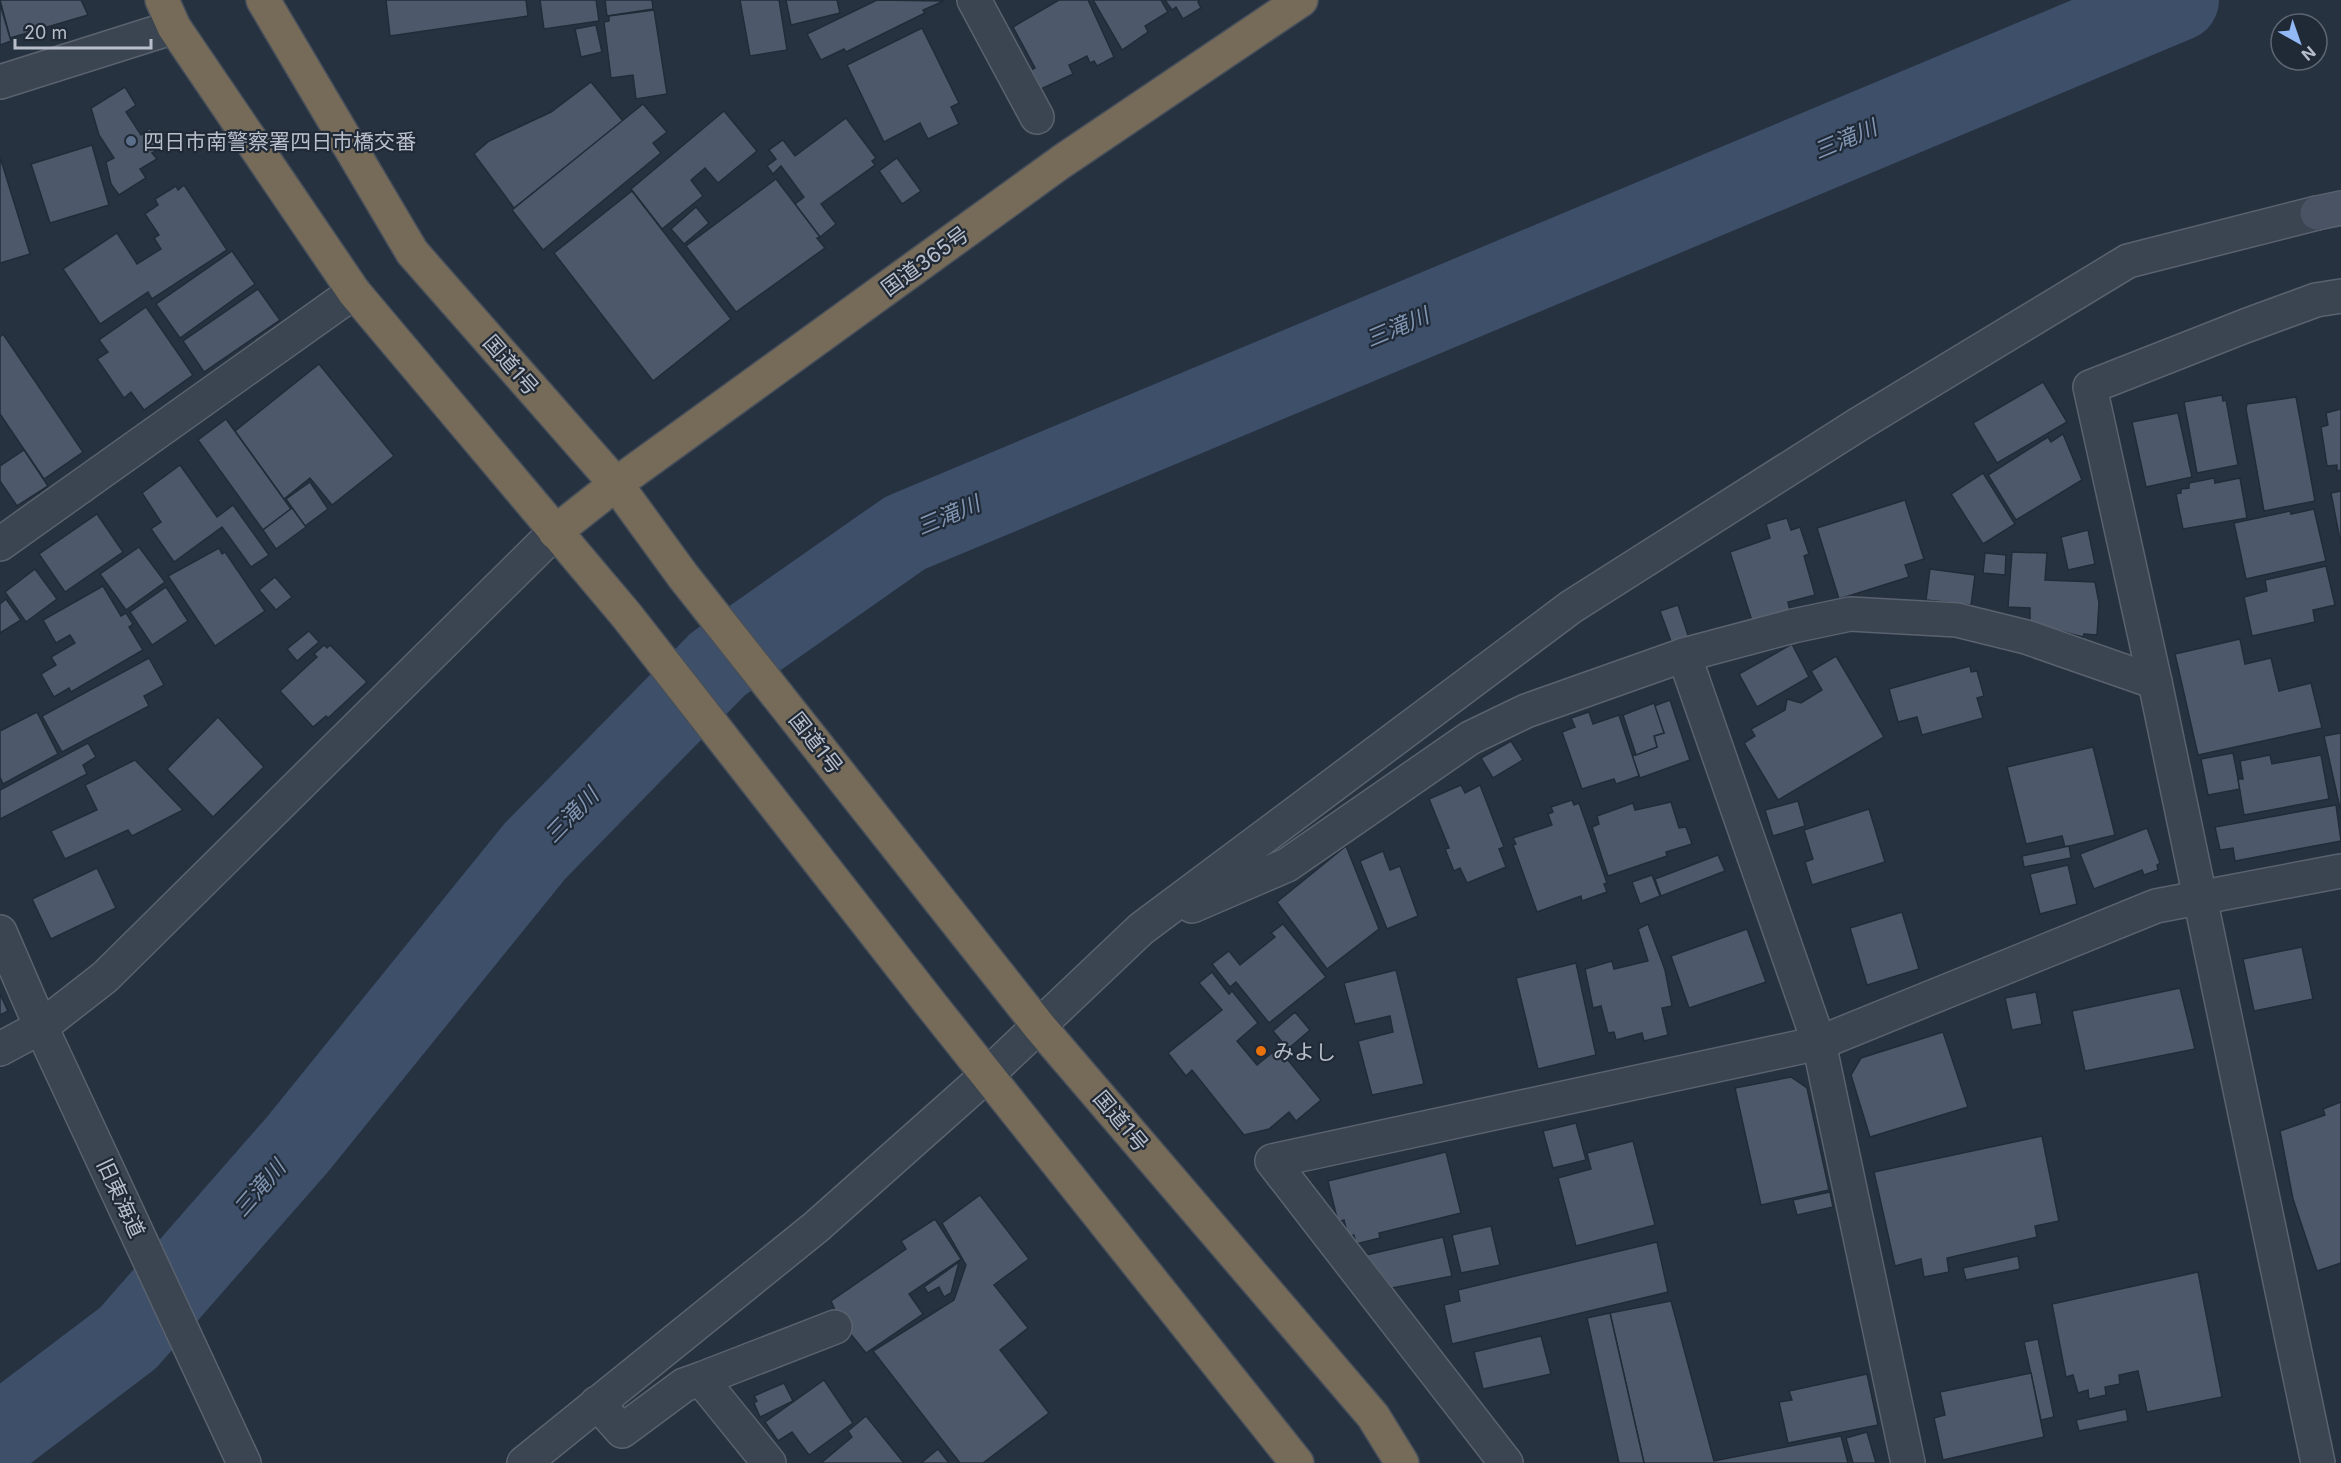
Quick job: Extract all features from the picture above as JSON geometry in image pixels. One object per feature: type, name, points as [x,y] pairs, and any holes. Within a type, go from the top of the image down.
[{"type":"highway","name":"国道1号","points":[[263,0],[412,252],[616,484],[683,576],[1039,1026],[1372,1416],[1402,1463]]},
{"type":"highway","name":"国道365号","points":[[555,532],[616,484],[1061,162],[1302,0]]},
{"type":"highway","points":[[168,14],[354,292],[627,616],[933,1007],[1297,1463]]},
{"type":"street","points":[[974,0],[1037,117]]},
{"type":"street","points":[[0,82],[168,14]]},
{"type":"street","points":[[524,1463],[816,1227],[987,1075],[1140,929],[1571,607],[1869,418],[2128,261],[2329,211]]},
{"type":"street","points":[[0,544],[354,292]]},
{"type":"street","points":[[2318,1463],[2155,682],[2090,387],[2316,300],[2341,296]]},
{"type":"street","points":[[0,1049],[41,1027],[105,977],[555,532]]},
{"type":"street","points":[[1140,929],[1287,865],[1470,738],[1526,711],[1684,655],[1793,626],[1850,614],[1957,620],[2026,637],[2155,682]]},
{"type":"street","points":[[1684,655],[1819,1043],[1908,1463]]},
{"type":"street","points":[[1506,1463],[1272,1161],[1819,1043],[2156,906],[2341,871]]},
{"type":"street","name":"旧東海道","points":[[0,932],[41,1027],[244,1463]]},
{"type":"street","points":[[597,1403],[622,1431],[684,1385],[835,1327]]},
{"type":"street","points":[[701,1379],[769,1463]]},
{"type":"building","points":[[0,0],[81,0],[88,15],[10,38]]},
{"type":"building","points":[[386,0],[526,0],[528,16],[390,36]]},
{"type":"building","points":[[540,0],[596,0],[599,21],[544,29]]},
{"type":"building","points":[[605,0],[652,0],[653,9],[607,16]]},
{"type":"building","points":[[740,0],[779,0],[787,50],[750,56]]},
{"type":"building","points":[[786,0],[837,0],[840,13],[791,25]]},
{"type":"building","points":[[877,0],[944,1],[923,10],[925,13],[846,52],[844,49],[821,60],[807,34]]},
{"type":"building","points":[[1059,0],[1088,0],[1114,57],[1097,66],[1094,61],[1090,63],[1087,56],[1069,65],[1073,74],[1041,89],[1031,70],[1035,68],[1013,27]]},
{"type":"building","points":[[1093,0],[1161,0],[1168,12],[1145,26],[1148,32],[1122,50]]},
{"type":"building","points":[[1165,0],[1200,0],[1198,2],[1201,8],[1183,19],[1176,7],[1172,10]]},
{"type":"building","points":[[0,4],[11,41],[0,45]]},
{"type":"building","points":[[654,10],[667,94],[636,99],[633,75],[611,78],[604,22],[609,21],[609,16]]},
{"type":"building","points":[[596,25],[602,52],[581,57],[575,29]]},
{"type":"building","points":[[922,28],[959,103],[951,107],[959,124],[928,139],[920,123],[884,142],[847,65]]},
{"type":"building","points":[[591,82],[623,121],[514,208],[474,154],[489,141],[551,112]]},
{"type":"building","name":"四日市南警察署四日市橋交番","points":[[125,87],[136,105],[126,112],[141,135],[150,128],[162,147],[152,153],[157,159],[140,169],[146,178],[119,195],[111,184],[106,162],[114,158],[99,135],[91,108]]},
{"type":"building","points":[[643,104],[667,132],[653,143],[661,153],[543,250],[512,210]]},
{"type":"building","points":[[724,111],[757,151],[718,183],[705,168],[691,180],[703,196],[662,229],[631,189]]},
{"type":"building","points":[[846,118],[876,158],[872,161],[875,165],[821,204],[836,224],[820,237],[795,204],[804,197],[781,166],[773,174],[767,166],[776,159],[769,150],[783,140],[795,156]]},
{"type":"building","points":[[92,145],[109,205],[50,223],[31,164]]},
{"type":"building","points":[[0,157],[30,254],[0,263]]},
{"type":"building","points":[[897,158],[921,191],[902,204],[879,171]]},
{"type":"building","points":[[776,179],[820,237],[817,238],[825,248],[736,312],[686,246]]},
{"type":"building","points":[[184,185],[227,250],[152,299],[148,292],[100,324],[63,269],[117,233],[137,264],[161,249],[154,238],[159,235],[145,214],[158,205],[155,199],[176,186],[178,190]]},
{"type":"building","points":[[632,191],[731,319],[653,381],[554,253]]},
{"type":"building","points":[[696,207],[709,223],[684,244],[671,229]]},
{"type":"building","points":[[232,251],[255,284],[180,338],[156,304]]},
{"type":"building","points":[[258,289],[280,320],[204,372],[183,341]]},
{"type":"building","points":[[146,307],[193,375],[144,410],[131,392],[124,398],[97,359],[108,352],[99,340]]},
{"type":"building","points":[[3,334],[83,452],[44,479],[0,414],[0,337]]},
{"type":"building","points":[[319,364],[394,456],[332,505],[310,478],[284,499],[235,431]]},
{"type":"building","points":[[2043,382],[2067,422],[1997,463],[1973,423]]},
{"type":"building","points":[[2222,395],[2223,401],[2226,400],[2238,465],[2197,473],[2184,402]]},
{"type":"building","points":[[2296,397],[2315,501],[2264,511],[2247,404]]},
{"type":"building","points":[[2341,409],[2341,470],[2337,471],[2337,465],[2327,466],[2321,427],[2328,425],[2326,413]]},
{"type":"building","points":[[2178,413],[2192,477],[2146,487],[2132,422]]},
{"type":"building","points":[[226,419],[291,509],[263,530],[198,440]]},
{"type":"building","points":[[2063,434],[2082,480],[2016,520],[1988,475],[2048,437],[2051,442]]},
{"type":"building","points":[[24,450],[48,486],[17,506],[0,481],[0,466]]},
{"type":"building","points":[[180,465],[217,517],[233,505],[269,555],[251,567],[222,527],[174,562],[151,529],[161,522],[142,493]]},
{"type":"building","points":[[1983,473],[2015,524],[1983,544],[1951,494]]},
{"type":"building","points":[[2214,478],[2215,483],[2240,478],[2247,518],[2183,529],[2176,494],[2181,493],[2181,489],[2189,488],[2189,483]]},
{"type":"building","points":[[310,482],[328,509],[305,526],[286,499]]},
{"type":"building","points":[[2341,491],[2341,545],[2331,493]]},
{"type":"building","points":[[1905,500],[1924,559],[1905,565],[1909,577],[1839,599],[1817,528]]},
{"type":"building","points":[[292,508],[306,527],[276,549],[263,530]]},
{"type":"building","points":[[2314,509],[2326,561],[2246,579],[2234,523],[2290,511],[2291,514]]},
{"type":"building","points":[[97,514],[123,552],[65,592],[39,554]]},
{"type":"building","points":[[1787,518],[1791,530],[1800,527],[1809,554],[1804,556],[1815,595],[1788,602],[1790,611],[1752,621],[1730,552],[1770,538],[1766,524]]},
{"type":"building","points":[[2088,530],[2095,564],[2068,570],[2061,537]]},
{"type":"building","points":[[139,547],[165,582],[126,610],[100,574]]},
{"type":"building","points":[[219,548],[222,554],[225,552],[265,611],[215,646],[168,576]]},
{"type":"building","points":[[2012,552],[2047,553],[2045,580],[2095,582],[2099,603],[2097,635],[2084,634],[2083,637],[2030,623],[2030,608],[2008,607]]},
{"type":"building","points":[[1985,553],[2006,555],[2005,575],[1983,573]]},
{"type":"building","points":[[2326,566],[2335,605],[2313,610],[2315,622],[2252,636],[2244,597],[2267,591],[2265,580]]},
{"type":"building","points":[[35,569],[57,599],[26,622],[5,592]]},
{"type":"building","points":[[1930,569],[1975,575],[1971,605],[1926,600]]},
{"type":"building","points":[[275,577],[292,597],[276,610],[259,590]]},
{"type":"building","points":[[103,586],[121,616],[126,613],[133,624],[129,627],[143,650],[71,692],[69,688],[54,697],[41,674],[56,665],[51,657],[75,643],[70,635],[56,643],[43,620]]},
{"type":"building","points":[[166,587],[188,621],[152,645],[130,612]]},
{"type":"building","points":[[6,599],[21,620],[0,633],[0,604]]},
{"type":"building","points":[[1678,605],[1689,638],[1672,644],[1660,611]]},
{"type":"building","points":[[309,631],[319,642],[297,661],[287,649]]},
{"type":"building","points":[[2240,639],[2245,664],[2271,658],[2279,691],[2311,683],[2322,728],[2198,755],[2175,654]]},
{"type":"building","points":[[1792,644],[1809,677],[1757,707],[1739,674]]},
{"type":"building","points":[[324,645],[327,648],[330,645],[367,682],[328,718],[326,716],[313,727],[280,691],[317,657],[314,654]]},
{"type":"building","points":[[1836,656],[1884,737],[1778,800],[1744,743],[1755,736],[1751,729],[1785,710],[1787,699],[1801,703],[1822,690],[1811,671]]},
{"type":"building","points":[[149,658],[164,685],[144,696],[149,706],[62,752],[42,716]]},
{"type":"building","points":[[1970,666],[1971,672],[1977,671],[1984,696],[1977,698],[1983,718],[1922,735],[1917,717],[1898,722],[1889,689]]},
{"type":"building","points":[[1670,700],[1690,760],[1640,778],[1632,756],[1657,747],[1654,736],[1664,733],[1654,706]]},
{"type":"building","points":[[1654,703],[1664,733],[1654,736],[1657,747],[1636,755],[1623,715]]},
{"type":"building","points":[[37,712],[58,754],[3,784],[0,777],[0,731]]},
{"type":"building","points":[[1589,712],[1593,724],[1619,715],[1639,776],[1616,784],[1614,779],[1582,789],[1562,732],[1575,727],[1571,718]]},
{"type":"building","points":[[218,717],[264,767],[213,817],[167,769]]},
{"type":"building","points":[[2341,733],[2341,808],[2340,808],[2324,736]]},
{"type":"building","points":[[1511,741],[1523,760],[1493,778],[1481,758]]},
{"type":"building","points":[[88,743],[96,757],[83,765],[87,774],[0,819],[0,790]]},
{"type":"building","points":[[2093,747],[2115,835],[2065,847],[2062,836],[2026,844],[2007,767]]},
{"type":"building","points":[[2233,753],[2240,789],[2208,795],[2201,759]]},
{"type":"building","points":[[2270,755],[2272,764],[2321,755],[2329,799],[2244,815],[2238,779],[2243,779],[2240,761]]},
{"type":"building","points":[[135,760],[183,810],[132,836],[128,830],[65,859],[51,831],[97,810],[85,785]]},
{"type":"building","points":[[1461,785],[1465,793],[1480,785],[1504,847],[1499,849],[1506,867],[1467,883],[1460,868],[1454,871],[1445,849],[1449,848],[1429,799]]},
{"type":"building","points":[[1572,800],[1574,805],[1579,803],[1607,883],[1604,884],[1607,892],[1582,901],[1581,896],[1537,912],[1513,845],[1516,844],[1513,838],[1552,825],[1548,814],[1553,812],[1551,807]]},
{"type":"building","points":[[1798,801],[1805,826],[1773,836],[1765,810]]},
{"type":"building","points":[[1671,802],[1679,828],[1686,827],[1692,844],[1666,852],[1667,856],[1608,876],[1592,827],[1599,824],[1597,816],[1633,803],[1635,810]]},
{"type":"building","points":[[2336,805],[2341,841],[2235,861],[2233,848],[2220,850],[2215,827]]},
{"type":"building","points":[[1869,809],[1885,862],[1812,885],[1805,862],[1813,859],[1804,830]]},
{"type":"building","points":[[2147,828],[2160,863],[2157,865],[2158,870],[2144,875],[2142,870],[2094,889],[2080,854]]},
{"type":"building","points":[[1346,846],[1379,929],[1327,969],[1277,902]]},
{"type":"building","points":[[2069,846],[2071,858],[2024,867],[2022,856]]},
{"type":"building","points":[[1383,851],[1390,870],[1400,866],[1418,916],[1387,929],[1360,861]]},
{"type":"building","points":[[1718,855],[1725,871],[1661,896],[1655,879]]},
{"type":"building","points":[[2068,865],[2077,904],[2040,914],[2030,874]]},
{"type":"building","points":[[97,868],[116,908],[51,939],[32,899]]},
{"type":"building","points":[[1652,875],[1660,896],[1640,904],[1632,882]]},
{"type":"building","points":[[1902,912],[1919,969],[1867,985],[1850,928]]},
{"type":"building","points":[[1283,924],[1326,977],[1269,1023],[1236,982],[1230,987],[1212,964],[1229,951],[1240,965],[1275,937],[1271,933]]},
{"type":"building","points":[[1648,924],[1665,970],[1672,1006],[1662,1008],[1668,1035],[1644,1041],[1642,1033],[1616,1040],[1614,1032],[1608,1033],[1601,1006],[1593,1008],[1585,969],[1612,961],[1614,969],[1648,961],[1638,929]]},
{"type":"building","points":[[1747,929],[1766,982],[1689,1008],[1671,956]]},
{"type":"building","points":[[2302,947],[2313,999],[2254,1011],[2243,959]]},
{"type":"building","points":[[1576,963],[1596,1055],[1538,1069],[1516,978]]},
{"type":"building","points":[[1396,970],[1424,1084],[1372,1095],[1358,1041],[1393,1032],[1390,1016],[1355,1024],[1344,983]]},
{"type":"building","points":[[1212,972],[1229,994],[1232,991],[1258,1023],[1237,1041],[1257,1065],[1278,1048],[1321,1100],[1296,1121],[1289,1112],[1269,1129],[1244,1135],[1192,1070],[1186,1076],[1168,1053],[1222,1010],[1199,983]]},
{"type":"building","points":[[2180,988],[2195,1049],[2085,1071],[2072,1011]]},
{"type":"building","points":[[2036,992],[2042,1024],[2012,1030],[2005,998]]},
{"type":"building","points":[[0,994],[8,1011],[0,1015]]},
{"type":"building","points":[[1295,1012],[1310,1030],[1288,1049],[1273,1031]]},
{"type":"building","points":[[1943,1032],[1968,1107],[1870,1137],[1851,1075],[1861,1058]]},
{"type":"building","points":[[1791,1077],[1807,1088],[1829,1190],[1761,1205],[1735,1088]]},
{"type":"building","points":[[2341,1102],[2341,1263],[2317,1271],[2293,1199],[2280,1131],[2325,1115],[2323,1109]]},
{"type":"building","points":[[1576,1123],[1586,1160],[1553,1168],[1543,1131]]},
{"type":"building","points":[[2042,1136],[2059,1221],[2035,1226],[2037,1237],[1947,1258],[1949,1272],[1924,1277],[1921,1259],[1895,1266],[1874,1172]]},
{"type":"building","points":[[1633,1141],[1655,1225],[1576,1246],[1558,1178],[1591,1169],[1587,1153]]},
{"type":"building","points":[[1446,1152],[1461,1213],[1379,1233],[1380,1238],[1356,1244],[1354,1235],[1348,1236],[1344,1220],[1338,1222],[1328,1181]]},
{"type":"building","points":[[1830,1192],[1833,1207],[1797,1215],[1793,1200]]},
{"type":"building","points":[[980,1195],[1029,1259],[994,1285],[1028,1328],[1000,1350],[1049,1413],[983,1463],[960,1463],[873,1351],[954,1300],[966,1265],[942,1223]]},
{"type":"building","points":[[935,1219],[961,1259],[909,1294],[923,1314],[866,1353],[840,1321],[831,1301],[906,1249],[901,1241]]},
{"type":"building","points":[[1491,1226],[1500,1265],[1461,1273],[1452,1235]]},
{"type":"building","points":[[1443,1237],[1452,1276],[1392,1288],[1366,1255]]},
{"type":"building","points":[[1657,1242],[1668,1292],[1452,1344],[1444,1305],[1460,1301],[1458,1290]]},
{"type":"building","points":[[2018,1256],[2020,1269],[1966,1280],[1963,1268]]},
{"type":"building","points":[[959,1262],[951,1293],[944,1297],[939,1287],[928,1293],[924,1287]]},
{"type":"building","points":[[2198,1272],[2222,1397],[2147,1412],[2138,1371],[2119,1375],[2120,1384],[2105,1387],[2106,1395],[2089,1399],[2088,1390],[2078,1393],[2073,1375],[2066,1377],[2052,1304]]},
{"type":"building","points":[[1671,1301],[1714,1461],[1841,1436],[1848,1463],[1644,1463],[1610,1313]]},
{"type":"building","points":[[1610,1313],[1644,1463],[1619,1463],[1587,1318]]},
{"type":"building","points":[[1541,1336],[1551,1374],[1483,1389],[1474,1352]]},
{"type":"building","points":[[2038,1339],[2054,1417],[2041,1420],[2024,1342]]},
{"type":"building","points":[[2031,1373],[2044,1437],[1943,1460],[1934,1418],[1945,1415],[1940,1392]]},
{"type":"building","points":[[1867,1374],[1878,1425],[1788,1443],[1779,1402],[1792,1400],[1789,1391]]},
{"type":"building","points":[[824,1380],[853,1423],[809,1455],[792,1432],[778,1441],[765,1422]]},
{"type":"building","points":[[784,1383],[793,1401],[760,1417],[754,1403],[757,1401],[754,1396]]},
{"type":"building","points":[[2126,1409],[2128,1421],[2079,1431],[2076,1420]]},
{"type":"building","points":[[866,1416],[904,1463],[821,1463],[852,1437],[848,1431]]},
{"type":"building","points":[[1867,1432],[1876,1463],[1853,1463],[1846,1438]]},
{"type":"building","points":[[938,1449],[949,1463],[921,1463]]},
{"type":"waterway","name":"三滝川","points":[[0,1435],[128,1338],[297,1145],[535,851],[718,664],[905,533],[2178,0]]},
{"type":"place","name":"四日市南警察署四日市橋交番","points":[[131,141]]},
{"type":"place","name":"みよし","points":[[1261,1051]]}]
